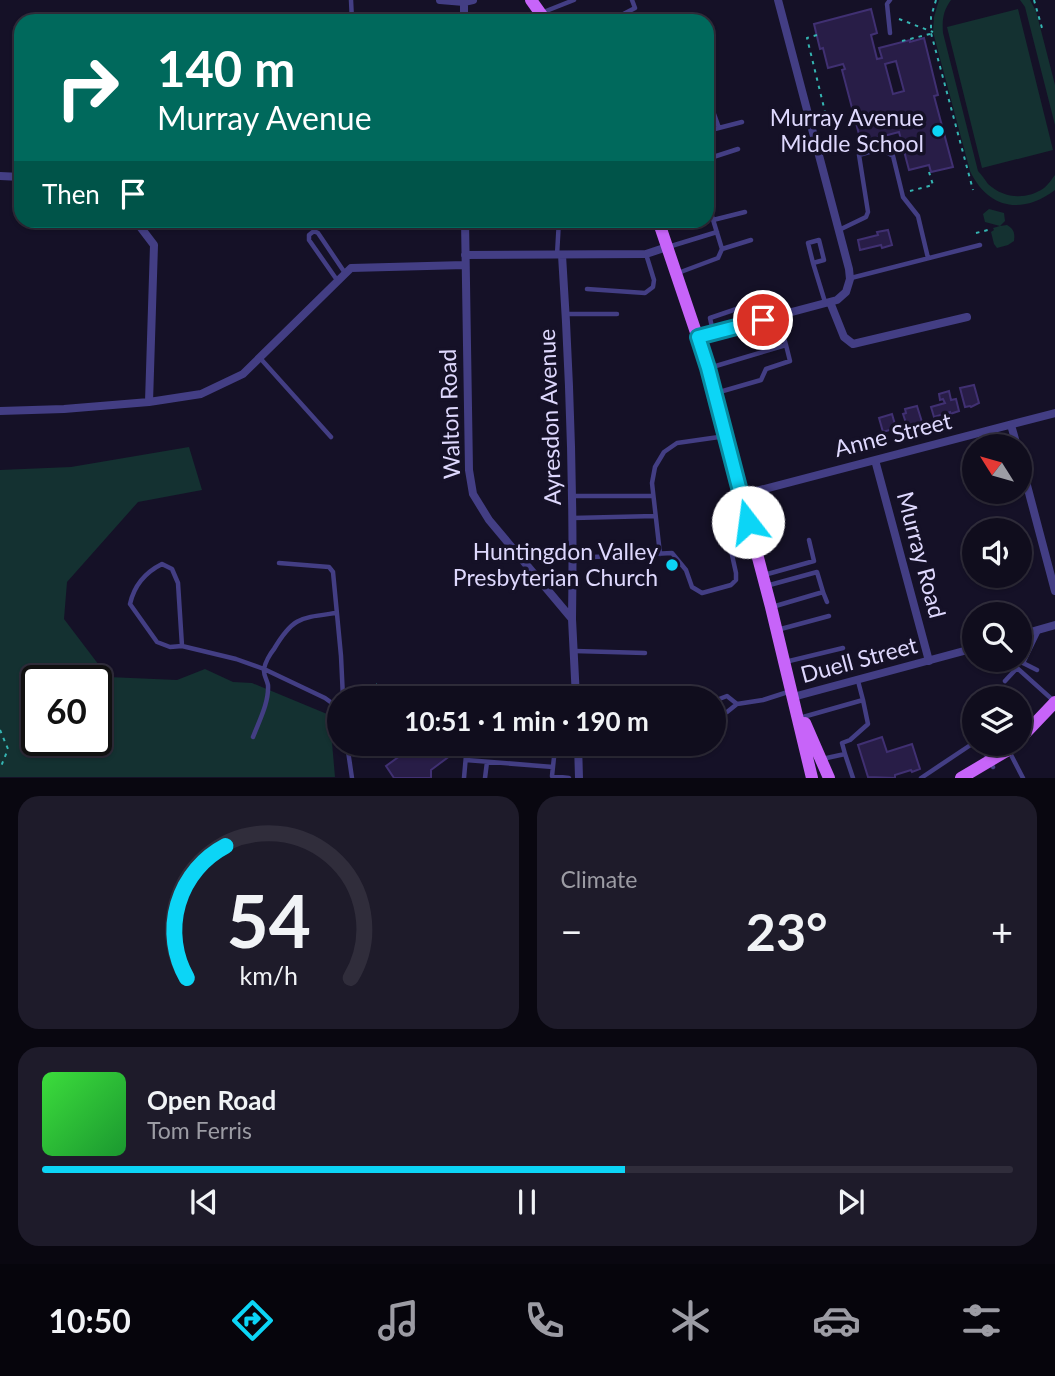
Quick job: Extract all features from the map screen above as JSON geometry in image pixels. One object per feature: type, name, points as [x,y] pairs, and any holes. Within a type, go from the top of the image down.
[{"type":"main road","points":[[661,228],[715,393],[812,778]]},
{"type":"main road","points":[[792,694],[829,778]]},
{"type":"main road","points":[[1032,726],[1055,702]]},
{"type":"main road","points":[[981,778],[1001,756]]},
{"type":"main road","points":[[961,778],[992,764]]},
{"type":"street","points":[[440,0],[467,1]]},
{"type":"street","points":[[698,337],[837,300],[846,292],[850,279],[778,0]]},
{"type":"street","points":[[141,228],[154,245],[149,402]]},
{"type":"street","name":"Walton Road","points":[[465,228],[469,470],[473,494],[489,520],[572,619]]},
{"type":"street","points":[[465,255],[646,254],[667,247]]},
{"type":"street","name":"Ayresdon Avenue","points":[[559,255],[566,314],[573,496],[572,619]]},
{"type":"street","points":[[0,411],[149,402],[201,394],[243,374],[351,268],[465,265]]},
{"type":"street","points":[[828,303],[844,337],[853,344],[967,317]]},
{"type":"street","name":"Anne Street","points":[[741,495],[1055,413]]},
{"type":"street","points":[[1011,425],[1014,434]]},
{"type":"street","name":"Murray Road","points":[[875,460],[929,661]]},
{"type":"street","points":[[1032,504],[1055,591]]},
{"type":"street","points":[[572,619],[576,686]]},
{"type":"street","points":[[1032,632],[1055,625]]},
{"type":"street","name":"Duell Street","points":[[792,694],[858,681],[962,652]]},
{"type":"street","points":[[578,756],[579,778]]},
{"type":"lane","points":[[549,14],[575,0]]},
{"type":"lane","points":[[623,14],[635,8],[632,0]]},
{"type":"lane","points":[[890,0],[887,4],[890,33]]},
{"type":"lane","points":[[714,114],[719,128]]},
{"type":"lane","points":[[714,129],[742,122]]},
{"type":"lane","points":[[714,157],[738,149]]},
{"type":"lane","points":[[839,230],[866,217],[868,212],[859,155],[885,150],[893,156],[903,197],[918,216],[928,258]]},
{"type":"lane","points":[[714,220],[744,212]]},
{"type":"lane","points":[[677,274],[718,258],[722,249],[714,223]]},
{"type":"lane","points":[[559,228],[559,255]]},
{"type":"lane","points":[[338,281],[309,240],[309,235],[314,231],[318,233],[346,274]]},
{"type":"lane","points":[[667,247],[717,232]]},
{"type":"lane","points":[[722,249],[751,240]]},
{"type":"lane","points":[[813,263],[824,260],[818,240],[808,243],[813,263],[828,303]]},
{"type":"lane","points":[[850,279],[980,245]]},
{"type":"lane","points":[[587,289],[645,292],[653,287],[654,280],[646,254]]},
{"type":"lane","points":[[713,332],[710,318],[757,302],[763,320]]},
{"type":"lane","points":[[736,309],[742,325]]},
{"type":"lane","points":[[566,314],[617,314]]},
{"type":"lane","points":[[715,393],[761,380],[766,369],[790,361],[778,316]]},
{"type":"lane","points":[[708,368],[786,345]]},
{"type":"lane","points":[[259,358],[331,437]]},
{"type":"lane","points":[[660,554],[652,483],[655,467],[664,452],[677,443],[726,436]]},
{"type":"lane","points":[[573,558],[672,553],[686,570],[692,587],[702,593],[731,585],[736,580],[736,573],[723,514],[727,504],[741,495]]},
{"type":"lane","points":[[573,496],[653,496]]},
{"type":"lane","points":[[573,518],[655,516]]},
{"type":"lane","points":[[764,581],[814,561],[810,540]]},
{"type":"lane","points":[[279,563],[329,566],[333,572],[342,686]]},
{"type":"lane","points":[[182,646],[178,583],[173,569],[162,564],[151,569],[133,591],[130,604],[157,642],[170,647],[182,646],[236,659],[264,669],[327,699]]},
{"type":"lane","points":[[764,581],[817,572],[827,602]]},
{"type":"lane","points":[[771,607],[823,592]]},
{"type":"lane","points":[[253,737],[264,708],[268,685],[264,669],[283,634],[294,621],[336,613]]},
{"type":"lane","points":[[776,630],[829,615]]},
{"type":"lane","points":[[1037,670],[1023,663],[1039,630]]},
{"type":"lane","points":[[785,663],[843,648]]},
{"type":"lane","points":[[574,650],[645,653]]},
{"type":"lane","points":[[1005,681],[1017,668],[1055,702]]},
{"type":"lane","points":[[853,778],[842,743],[850,740],[868,724],[858,681]]},
{"type":"lane","points":[[726,712],[738,704],[792,694]]},
{"type":"lane","points":[[726,696],[738,704]]},
{"type":"lane","points":[[803,718],[863,700]]},
{"type":"lane","points":[[921,778],[962,752]]},
{"type":"lane","points":[[821,758],[845,754]]},
{"type":"lane","points":[[349,756],[352,778]]},
{"type":"lane","points":[[464,778],[466,756]]},
{"type":"lane","points":[[554,756],[552,776],[569,778]]},
{"type":"lane","points":[[986,756],[992,764]]},
{"type":"lane","points":[[1015,756],[1023,778]]},
{"type":"lane","points":[[466,760],[553,767]]},
{"type":"lane","points":[[485,778],[487,762]]},
{"type":"path","points":[[936,0],[933,6],[932,32],[973,190]]},
{"type":"path","points":[[1034,0],[1042,28]]},
{"type":"path","points":[[899,19],[932,32]]},
{"type":"path","points":[[902,41],[932,32]]},
{"type":"path","points":[[817,35],[807,38],[827,120],[818,122]]},
{"type":"path","points":[[910,191],[933,185],[929,172]]},
{"type":"path","points":[[976,233],[992,229]]},
{"type":"path","points":[[0,730],[8,749],[0,769]]},
{"type":"green space","points":[[939,0],[951,0],[944,16],[943,33],[978,171],[994,189],[1016,196],[1037,192],[1055,175],[1055,190],[1043,198],[1018,205],[996,200],[977,184],[970,171],[933,32]]},
{"type":"green space","points":[[1020,0],[1030,0],[1036,11],[1055,85],[1055,125],[1025,7]]},
{"type":"green space","points":[[1018,9],[1053,150],[982,168],[947,27]]},
{"type":"green space","points":[[989,209],[1004,213],[1005,221],[1000,226],[985,222],[983,214]]},
{"type":"green space","points":[[1007,225],[1014,233],[1014,241],[997,248],[991,232],[993,228]]},
{"type":"green space","points":[[189,447],[202,490],[138,502],[67,582],[64,619],[99,665],[21,665],[21,756],[112,756],[112,677],[177,680],[205,669],[233,682],[252,683],[327,714],[327,756],[333,756],[335,777],[0,777],[0,470],[71,467]]},
{"type":"building","points":[[871,9],[877,33],[871,35],[877,59],[882,58],[879,48],[924,38],[938,95],[934,96],[953,167],[931,172],[929,165],[909,170],[899,132],[861,142],[842,70],[845,69],[843,64],[828,68],[814,24]],"holes":[[[896,61],[904,91],[893,94],[885,64]]]},
{"type":"building","points":[[888,230],[892,245],[860,250],[858,240]]},
{"type":"building","points":[[974,385],[979,403],[965,407],[960,388]]},
{"type":"building","points":[[949,391],[951,400],[956,399],[959,411],[934,417],[931,407],[945,403],[943,399],[940,400],[939,394]]},
{"type":"building","points":[[917,406],[922,422],[907,426],[903,414],[906,413],[905,409]]},
{"type":"building","points":[[892,414],[896,428],[883,432],[879,418]]},
{"type":"building","points":[[882,737],[887,752],[912,744],[920,769],[895,775],[895,778],[868,777],[858,745]]},
{"type":"building","points":[[400,756],[450,756],[431,770],[431,778],[394,778],[386,766]]},
{"type":"place","name":"Murray Avenue Middle School","points":[[938,131]]},
{"type":"place","name":"Huntingdon Valley Presbyterian Church","points":[[672,565]]},
{"type":"route","points":[[748,522],[698,337],[763,320]]}]
